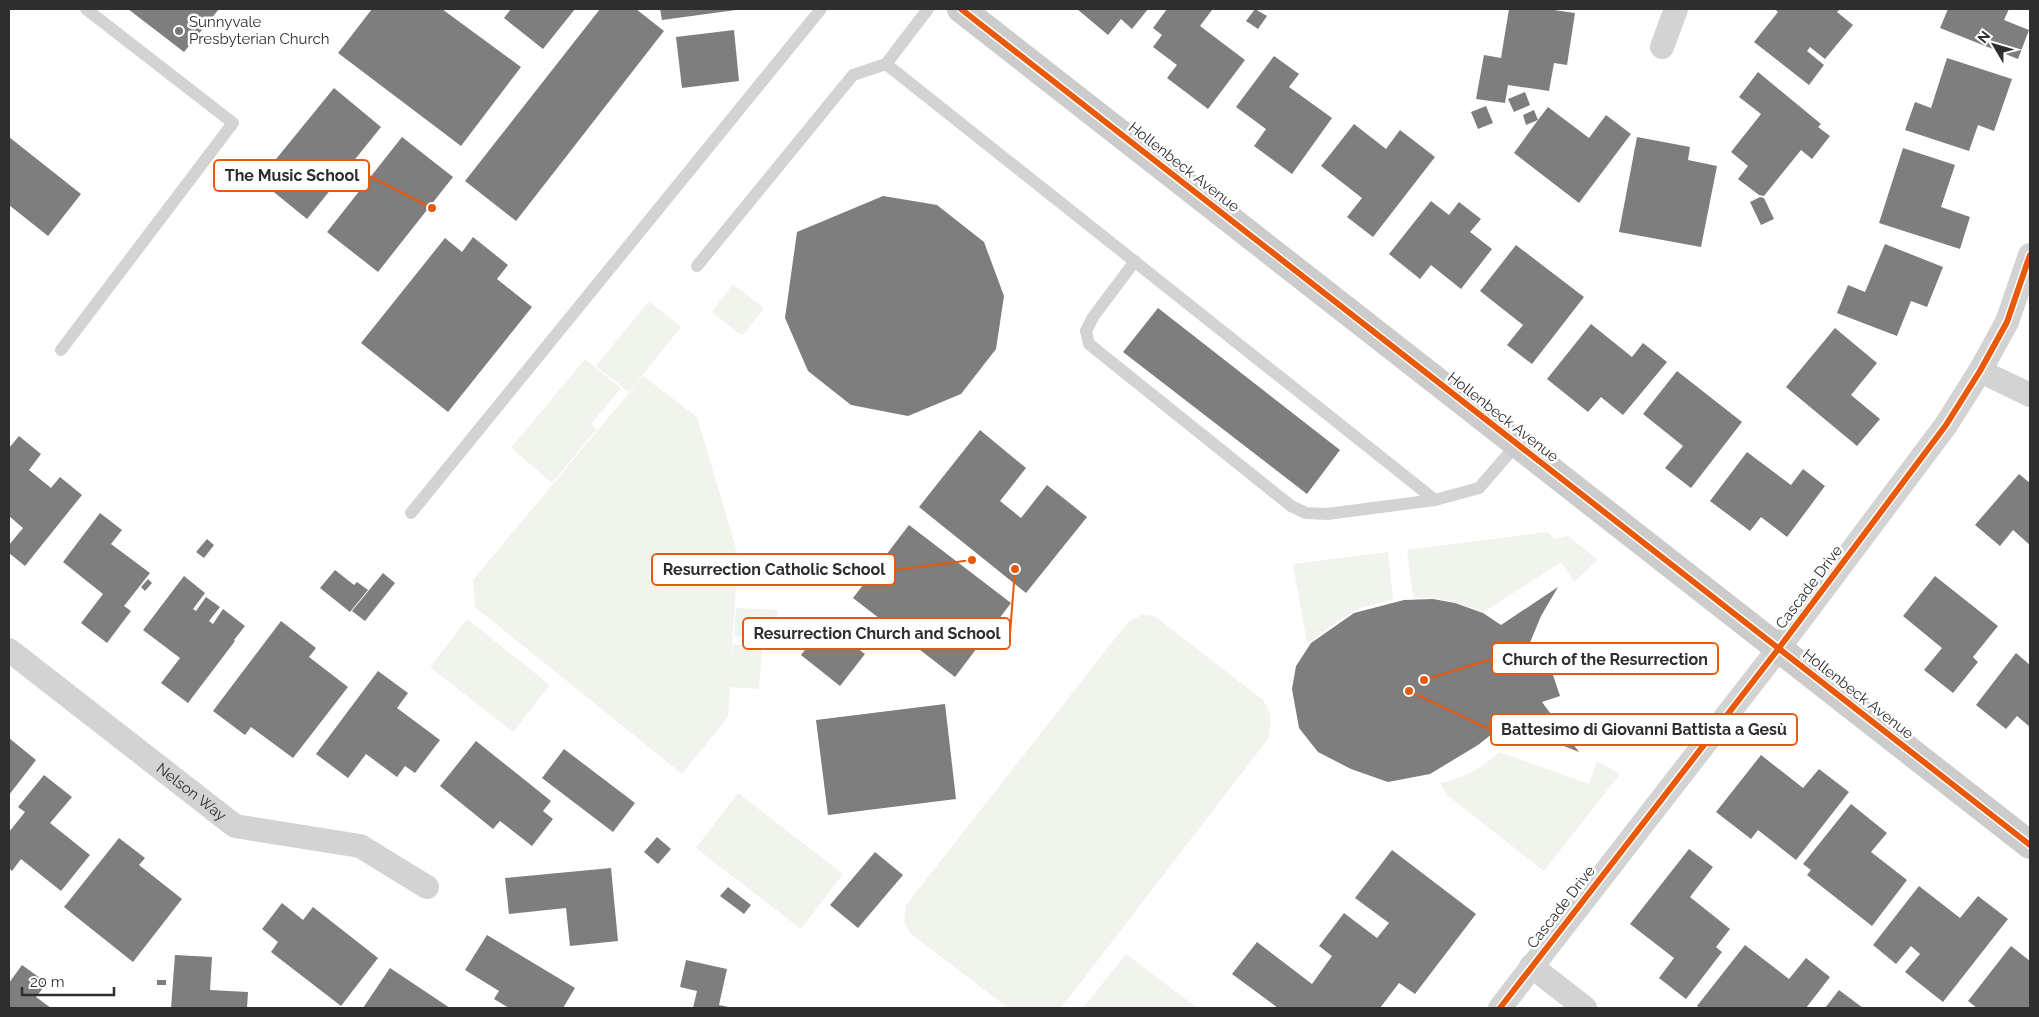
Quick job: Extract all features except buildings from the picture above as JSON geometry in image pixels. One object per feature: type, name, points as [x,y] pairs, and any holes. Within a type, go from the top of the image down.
[{"type":"street","name":"Hollenbeck Avenue","points":[[961,9],[2030,845]]},
{"type":"street","points":[[1662,47],[1676,9]]},
{"type":"street","name":"Cascade Drive","points":[[1500,1008],[1779,648],[1946,425],[2008,322],[2030,255]]},
{"type":"street","points":[[1980,371],[2030,395]]},
{"type":"street","name":"Nelson Way","points":[[9,650],[235,826],[360,846],[427,888]]},
{"type":"street","points":[[1532,966],[1585,1008]]},
{"type":"lane","points":[[61,350],[232,122],[86,9]]},
{"type":"lane","points":[[411,514],[821,9]]},
{"type":"lane","points":[[697,266],[853,75],[886,64],[928,9]]},
{"type":"lane","points":[[886,64],[1435,500]]},
{"type":"lane","points":[[1135,262],[1093,317],[1086,331],[1089,344],[1291,506],[1306,513],[1327,514],[1435,500],[1479,488],[1518,444]]},
{"type":"shaded area","points":[[733,284],[764,308],[742,336],[712,312]]},
{"type":"shaded area","points":[[649,301],[681,327],[629,392],[596,366]]},
{"type":"shaded area","points":[[585,359],[621,388],[591,424],[597,429],[552,483],[511,448]]},
{"type":"shaded area","points":[[643,376],[697,417],[738,555],[731,662],[733,644],[762,647],[759,689],[730,687],[728,717],[682,774],[475,607],[473,580]]},
{"type":"shaded area","points":[[1547,532],[1555,539],[1568,536],[1598,560],[1574,582],[1561,562],[1484,612],[1447,600],[1413,597],[1407,550]]},
{"type":"shaded area","points":[[1388,552],[1393,600],[1360,608],[1307,643],[1293,564]]},
{"type":"shaded area","points":[[736,608],[778,610],[776,639],[734,636]]},
{"type":"shaded area","points":[[1141,615],[1150,615],[1157,618],[1263,700],[1268,709],[1270,719],[1268,739],[1061,1008],[1008,1008],[910,933],[904,921],[906,905],[1128,622]]},
{"type":"shaded area","points":[[467,619],[550,685],[513,732],[430,667]]},
{"type":"shaded area","points":[[1499,752],[1589,784],[1597,761],[1620,774],[1544,871],[1447,795],[1440,783],[1472,772]]},
{"type":"shaded area","points":[[738,793],[843,874],[801,929],[696,848]]},
{"type":"shaded area","points":[[1126,954],[1196,1007],[1083,1008]]},
{"type":"cycle path","points":[[961,9],[2030,845]]},
{"type":"cycle path","points":[[1500,1008],[1779,648],[1946,425],[1980,371],[2007,322],[2030,255]]},
{"type":"place","name":"Sunnyvale Presbyterian Church","points":[[179,31]]},
{"type":"place","name":"The Music School","points":[[432,208]]},
{"type":"place","name":"Resurrection Catholic School","points":[[972,560]]},
{"type":"place","name":"Resurrection Church and School","points":[[1015,569]]},
{"type":"place","name":"Church of the Resurrection","points":[[1424,680]]},
{"type":"place","name":"Battesimo di Giovanni Battista a Gesù","points":[[1409,691]]}]
